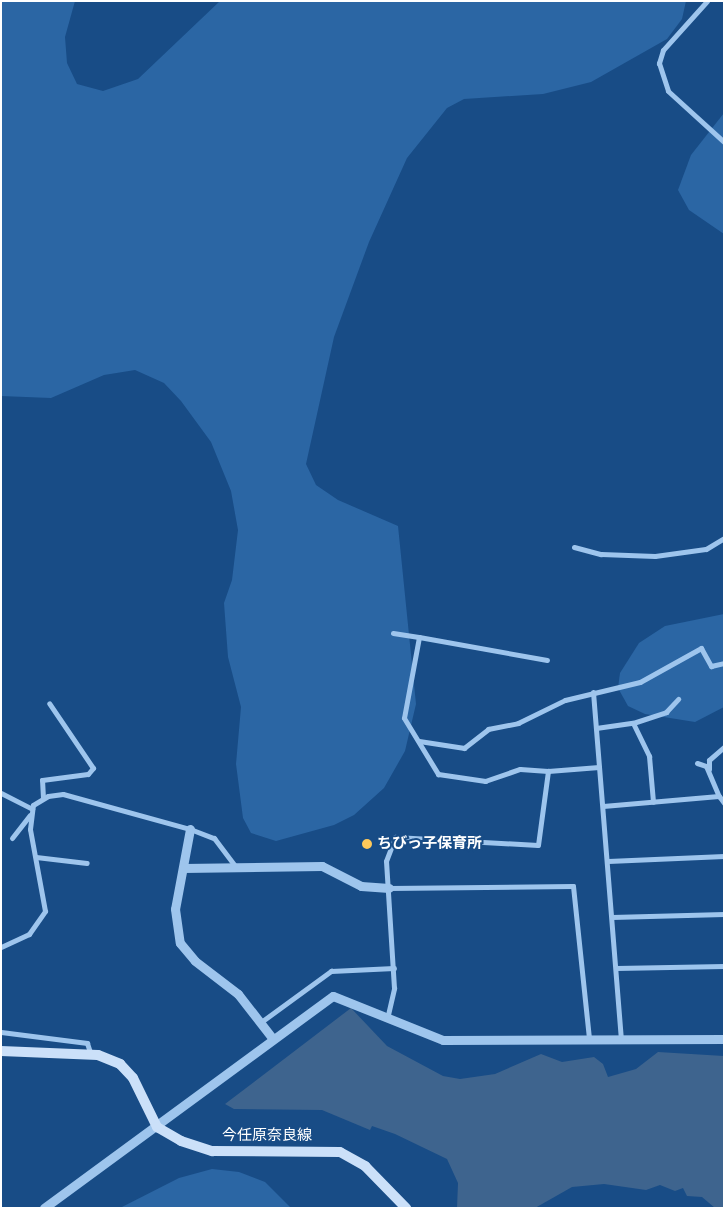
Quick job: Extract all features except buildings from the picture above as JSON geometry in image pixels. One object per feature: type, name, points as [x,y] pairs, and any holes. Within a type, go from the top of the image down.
[{"type":"main road","points":[[1,1051],[91,1055],[120,1064],[133,1078],[157,1127]]},
{"type":"main road","name":"今任原奈良線","points":[[157,1127],[181,1141],[212,1151],[340,1152],[365,1166],[406,1208]]},
{"type":"street","points":[[706,1],[663,50],[659,63],[668,91],[724,142]]},
{"type":"street","points":[[574,547],[600,554],[655,556],[706,549],[724,538]]},
{"type":"street","points":[[393,633],[547,660]]},
{"type":"street","points":[[419,637],[404,718],[438,774],[485,781],[520,769],[548,771],[599,767]]},
{"type":"street","points":[[418,741],[464,748],[488,729],[518,724],[593,692],[640,682],[701,648],[711,666],[724,663]]},
{"type":"street","points":[[593,692],[621,1039]]},
{"type":"street","points":[[596,728],[633,723],[666,712],[678,698]]},
{"type":"street","points":[[43,798],[42,780],[88,774],[93,768],[49,703]]},
{"type":"street","points":[[633,723],[649,756],[653,802]]},
{"type":"street","points":[[724,747],[709,760],[709,770],[719,796],[724,803]]},
{"type":"street","points":[[697,763],[709,770]]},
{"type":"street","points":[[387,1019],[394,968],[386,862],[395,838],[538,845],[548,771]]},
{"type":"street","points":[[1,793],[31,812]]},
{"type":"street","points":[[12,838],[43,798],[63,794],[190,829],[214,838],[236,867]]},
{"type":"street","points":[[603,806],[719,796]]},
{"type":"street","points":[[1,947],[29,934],[45,911],[31,812]]},
{"type":"street","points":[[190,829],[174,921],[180,943],[195,961],[238,994],[274,1039]]},
{"type":"street","points":[[608,861],[724,856]]},
{"type":"street","points":[[36,857],[87,863]]},
{"type":"street","points":[[183,868],[322,866],[361,886],[389,888],[573,886],[589,1040]]},
{"type":"street","points":[[612,918],[724,914]]},
{"type":"street","points":[[616,968],[724,966]]},
{"type":"street","points":[[260,1022],[331,971],[394,968]]},
{"type":"street","points":[[44,1208],[157,1127],[333,996],[352,1000],[387,1019],[443,1040],[724,1039]]},
{"type":"street","points":[[1,1032],[87,1043],[91,1055]]},
{"type":"shaded area","points":[[1,1],[75,1],[65,37],[67,63],[77,84],[103,91],[138,79],[220,1],[686,1],[682,19],[667,39],[591,82],[543,94],[464,99],[447,108],[407,158],[369,242],[334,337],[306,464],[316,485],[338,500],[398,526],[416,704],[405,751],[384,788],[354,815],[334,825],[276,841],[251,833],[243,818],[236,764],[241,707],[228,657],[224,603],[232,580],[238,530],[231,491],[211,442],[181,401],[164,383],[135,370],[104,375],[51,398],[1,396]]},
{"type":"shaded area","points":[[724,113],[724,234],[689,210],[678,190],[691,155]]},
{"type":"shaded area","points":[[724,614],[724,707],[695,722],[645,714],[628,706],[618,688],[620,673],[639,643],[665,626]]},
{"type":"shaded area","points":[[351,1008],[387,1046],[443,1076],[460,1079],[495,1074],[541,1054],[562,1062],[594,1057],[603,1064],[608,1077],[636,1069],[658,1052],[724,1056],[724,1208],[715,1208],[702,1197],[687,1196],[683,1188],[675,1191],[660,1185],[646,1190],[604,1184],[572,1187],[535,1208],[457,1208],[458,1183],[447,1159],[395,1134],[372,1126],[370,1130],[322,1110],[234,1109],[225,1104]]},
{"type":"shaded area","points":[[212,1169],[239,1172],[265,1182],[291,1208],[120,1208],[179,1178]]},
{"type":"place","name":"ちびっ子保育所","points":[[367,844]]}]
